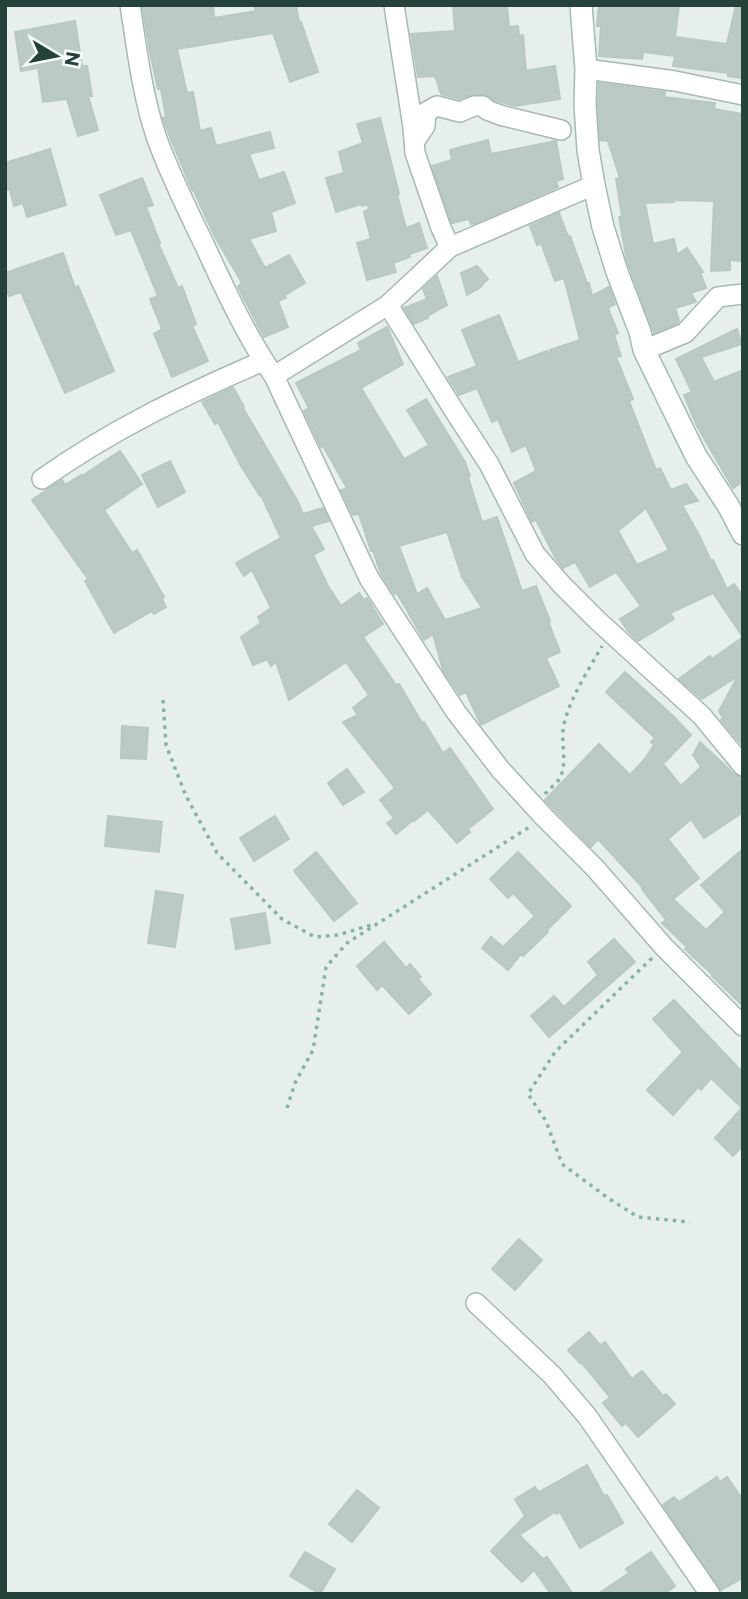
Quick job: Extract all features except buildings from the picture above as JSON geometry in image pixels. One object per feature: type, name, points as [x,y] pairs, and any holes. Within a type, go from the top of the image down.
[{"type":"street","points":[[130,5],[144,91],[156,136],[218,275],[269,369],[369,578],[456,712],[500,769],[595,868],[664,947],[743,1026]]},
{"type":"street","points":[[394,5],[415,153],[450,247]]},
{"type":"street","points":[[581,5],[586,69],[586,116],[594,185],[603,228],[644,350],[696,456],[743,534]]},
{"type":"street","points":[[586,69],[675,81],[743,95]]},
{"type":"street","points":[[414,142],[425,126],[426,112],[437,106],[460,111],[482,106],[500,115],[561,130]]},
{"type":"street","points":[[42,479],[142,417],[196,389],[269,369],[388,305],[450,247],[594,185]]},
{"type":"street","points":[[644,350],[685,333],[718,297],[743,294]]},
{"type":"street","points":[[388,305],[489,464],[535,554],[609,631],[702,716],[743,766]]},
{"type":"street","points":[[476,1303],[552,1375],[587,1416],[710,1594]]},
{"type":"path","points":[[287,1108],[295,1083],[313,1050],[326,967],[347,943],[541,814],[546,792],[560,778],[565,758],[561,743],[564,724],[575,695],[609,631]]},
{"type":"path","points":[[163,700],[166,745],[186,796],[217,853],[250,887],[282,919],[315,937],[338,935],[379,922]]},
{"type":"path","points":[[664,947],[555,1052],[528,1094],[546,1121],[562,1164],[638,1217],[690,1222]]}]
